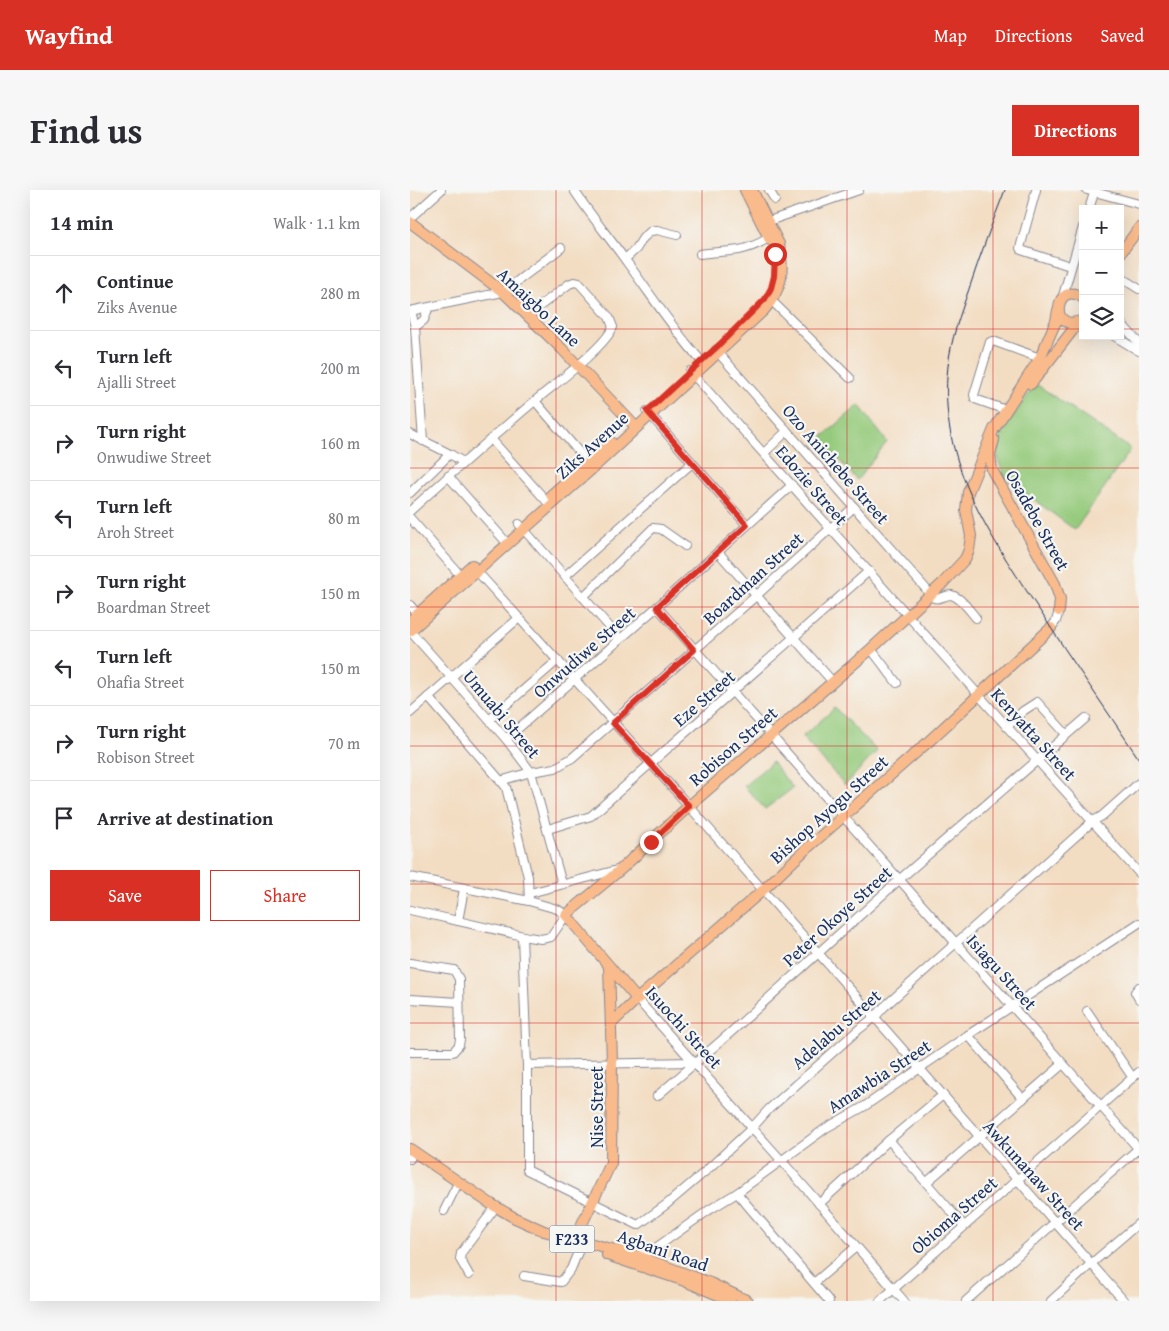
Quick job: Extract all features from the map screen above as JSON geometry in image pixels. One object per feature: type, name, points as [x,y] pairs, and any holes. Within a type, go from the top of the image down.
[{"type":"main road","name":"Ziks Avenue","points":[[417,618],[635,426],[772,301],[779,287],[782,259],[779,244],[745,190]]},
{"type":"main road","name":"Ziks Avenue","points":[[717,351],[769,293],[776,270],[775,254],[752,190]]},
{"type":"main road","name":"Amaigbo Lane","points":[[410,222],[503,292],[578,365],[635,426]]},
{"type":"main road","points":[[1123,250],[1139,228]]},
{"type":"main road","points":[[1062,299],[1073,294],[1079,296]]},
{"type":"main road","name":"Osadebe Street","points":[[1059,611],[1060,599],[1056,584],[998,483],[986,457],[994,428],[1040,358],[1056,321],[1058,306],[1062,299]]},
{"type":"main road","points":[[1058,310],[1066,321],[1070,323],[1079,321]]},
{"type":"main road","name":"Osadebe Street","points":[[930,594],[962,563],[968,554],[971,536],[966,503],[968,492],[1004,420],[1079,323]]},
{"type":"main road","name":"Ziks Avenue","points":[[410,631],[417,618],[460,575],[474,568]]},
{"type":"main road","name":"Robison Street","points":[[566,915],[620,870],[689,806],[871,649],[930,594]]},
{"type":"main road","name":"Bishop Ayogu Street","points":[[612,1024],[637,999],[762,890],[1051,628]]},
{"type":"main road","name":"Isuochi Street","points":[[566,915],[637,999]]},
{"type":"main road","name":"Nise Street","points":[[576,1244],[592,1202],[611,1163],[612,1024],[609,966]]},
{"type":"main road","name":"Agbani Road","points":[[410,1154],[492,1212],[539,1235],[634,1259],[710,1283],[748,1301]]},
{"type":"main road","name":"Agbani Road","points":[[410,1154],[510,1216],[576,1244]]},
{"type":"main road","name":"Agbani Road","points":[[634,1259],[732,1301]]},
{"type":"street","points":[[410,218],[441,190]]},
{"type":"street","points":[[574,190],[588,213],[703,363]]},
{"type":"street","points":[[769,190],[775,200]]},
{"type":"street","points":[[765,222],[859,190]]},
{"type":"street","points":[[1036,190],[1020,248],[1021,250],[1070,266]]},
{"type":"street","points":[[1090,205],[1092,191],[1139,204]]},
{"type":"street","points":[[625,259],[636,249],[642,238],[651,231],[657,230],[676,234]]},
{"type":"street","points":[[700,254],[740,250],[769,238]]},
{"type":"street","points":[[1062,299],[1079,239]]},
{"type":"street","points":[[423,441],[415,327],[410,311],[428,309],[503,292],[561,248]]},
{"type":"street","points":[[1124,280],[1139,289]]},
{"type":"street","points":[[410,511],[463,462],[578,365],[607,337],[613,327],[609,317],[579,284],[574,282],[528,315]]},
{"type":"street","points":[[772,301],[850,378]]},
{"type":"street","points":[[415,327],[424,320],[428,309]]},
{"type":"street","points":[[1124,326],[1139,343]]},
{"type":"street","points":[[1121,340],[1139,351]]},
{"type":"street","points":[[1006,410],[975,399],[974,395],[990,342],[993,341],[1040,358]]},
{"type":"street","name":"Ozo Anichebe Street","points":[[717,351],[930,594]]},
{"type":"street","name":"Edozie Street","points":[[692,373],[908,615]]},
{"type":"street","points":[[535,401],[590,465]]},
{"type":"street","points":[[649,413],[747,525]]},
{"type":"street","points":[[764,453],[788,432]]},
{"type":"street","points":[[410,434],[463,462]]},
{"type":"street","points":[[491,439],[548,503]]},
{"type":"street","points":[[410,493],[450,454]]},
{"type":"street","points":[[565,576],[692,463]]},
{"type":"street","points":[[448,476],[505,541]]},
{"type":"street","name":"Onwudiwe Street","points":[[506,740],[792,485]]},
{"type":"street","name":"Boardman Street","points":[[500,781],[531,772],[552,769],[572,758],[854,507]]},
{"type":"street","points":[[410,518],[460,575]]},
{"type":"street","points":[[521,526],[620,639]]},
{"type":"street","points":[[583,597],[653,528],[661,529],[685,546]]},
{"type":"street","points":[[718,552],[832,681]]},
{"type":"street","name":"Awkunanaw Street","points":[[474,568],[689,806],[1124,1301]]},
{"type":"street","name":"Eze Street","points":[[548,829],[591,816],[869,571]]},
{"type":"street","points":[[930,594],[936,599],[949,595],[955,597],[976,618]]},
{"type":"street","points":[[410,605],[417,618]]},
{"type":"street","name":"Isiagu Street","points":[[657,607],[1139,1148]]},
{"type":"street","name":"Bishop Ayogu Street","points":[[1051,628],[1056,622],[1059,611]]},
{"type":"street","name":"Kenyatta Street","points":[[908,615],[1139,873]]},
{"type":"street","points":[[410,713],[519,618]]},
{"type":"street","name":"Umuabi Street","points":[[410,631],[489,720],[531,772],[562,884]]},
{"type":"street","points":[[871,649],[897,683]]},
{"type":"street","points":[[489,720],[558,660]]},
{"type":"street","points":[[428,697],[507,791],[530,897]]},
{"type":"street","points":[[1007,727],[1037,702],[1066,734]]},
{"type":"street","name":"Peter Okoye Street","points":[[657,1096],[900,879],[1086,718]]},
{"type":"street","name":"Adelabu Street","points":[[592,1202],[638,1225],[667,1204],[707,1170],[774,1105],[1139,782]]},
{"type":"street","points":[[530,897],[562,884],[620,870]]},
{"type":"street","points":[[410,877],[464,889],[530,897],[558,909],[566,915],[551,937],[536,938],[410,910]]},
{"type":"street","points":[[458,921],[464,889]]},
{"type":"street","name":"Amawbia Street","points":[[634,1259],[737,1193],[826,1128],[865,1106],[968,1035],[1139,923]]},
{"type":"street","points":[[522,936],[527,1065],[527,1170],[592,1202]]},
{"type":"street","points":[[410,963],[454,970],[459,979],[460,1039],[459,1045],[454,1052],[410,1052]]},
{"type":"street","points":[[1139,987],[1135,992],[1139,999]]},
{"type":"street","name":"Isuochi Street","points":[[637,999],[904,1301]]},
{"type":"street","points":[[410,1000],[459,1002]]},
{"type":"street","points":[[1087,1011],[1136,1075]]},
{"type":"street","points":[[968,1035],[1023,1099]]},
{"type":"street","points":[[527,1065],[612,1062],[694,1063]]},
{"type":"street","points":[[927,1182],[1063,1064]]},
{"type":"street","name":"Obioma Street","points":[[880,1301],[1136,1075]]},
{"type":"street","points":[[818,1204],[889,1140],[943,1095]]},
{"type":"street","points":[[889,1140],[964,1226]]},
{"type":"street","points":[[966,1301],[1139,1148]]},
{"type":"street","points":[[444,1211],[456,1187]]},
{"type":"street","points":[[737,1193],[829,1301]]},
{"type":"street","points":[[469,1275],[460,1259],[461,1252],[492,1212]]},
{"type":"street","points":[[1051,1301],[1139,1223]]},
{"type":"street","points":[[524,1276],[561,1282],[571,1269],[576,1244]]},
{"type":"street","points":[[814,1283],[856,1247]]},
{"type":"green space","points":[[1036,384],[1131,449],[1075,530],[1005,478],[999,463],[998,448],[1000,441],[1014,415]]},
{"type":"green space","points":[[859,405],[887,442],[857,480],[820,439]]},
{"type":"green space","points":[[835,708],[877,751],[845,785],[802,737]]},
{"type":"green space","points":[[772,762],[793,788],[765,809],[744,786]]},
{"type":"railway","points":[[1005,190],[973,277],[951,346],[948,366],[947,401],[951,434],[959,465],[971,496],[986,526],[1021,583],[1139,759]]},
{"type":"route","points":[[651,842],[689,806],[613,723],[694,650],[657,607],[747,525],[647,411],[720,344],[765,299],[771,288],[776,270],[775,254]]}]
